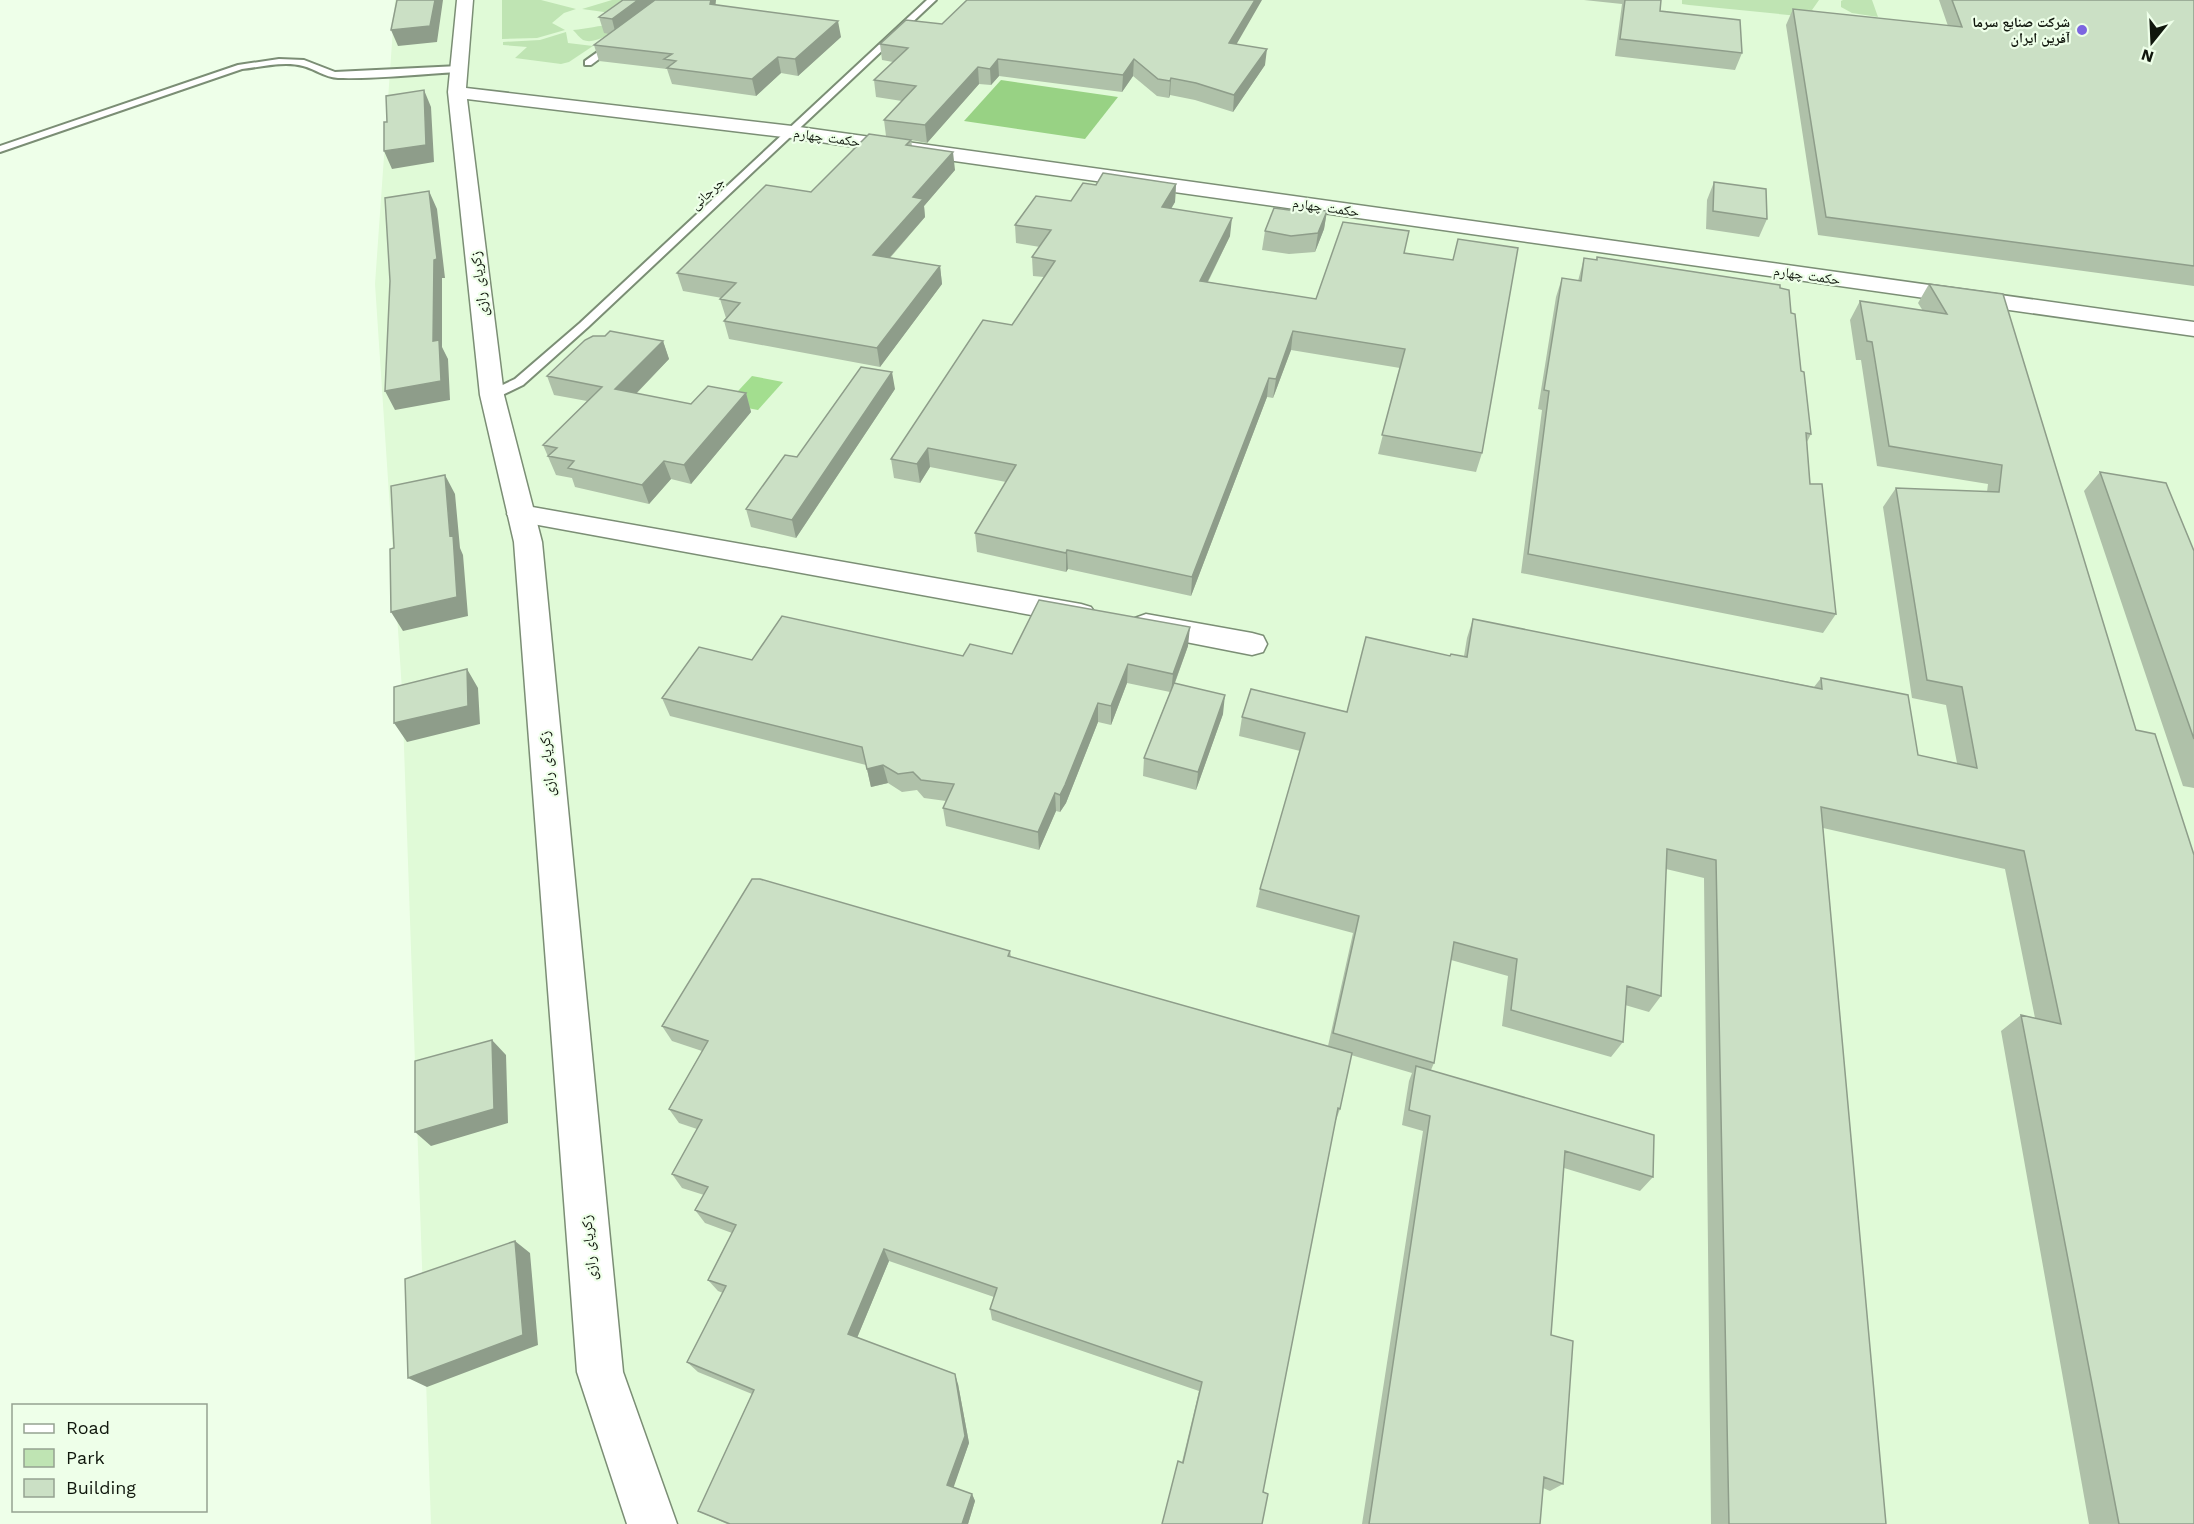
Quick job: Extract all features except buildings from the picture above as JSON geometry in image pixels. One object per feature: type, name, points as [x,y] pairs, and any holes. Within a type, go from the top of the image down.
[{"type":"street","name":"زکریای رازی","points":[[465,0],[458,80],[492,394],[528,542],[600,1372],[652,1524]]},
{"type":"street","name":"حکمت چهارم","points":[[458,80],[792,132],[2194,329]]},
{"type":"street","points":[[521,514],[1252,644]]},
{"type":"lane","name":"جرجانی","points":[[492,394],[519,382],[584,326],[932,0]]},
{"type":"lane","points":[[588,63],[625,35]]},
{"type":"lane","points":[[0,149],[241,68],[279,62],[304,63],[335,75],[389,74],[458,80]]},
{"type":"shaded area","points":[[395,0],[2194,0],[2194,1524],[431,1524],[402,690],[375,284]]},
{"type":"shaded area","points":[[1001,80],[1118,97],[1085,139],[964,121]]},
{"type":"shaded area","points":[[752,376],[783,382],[758,410],[726,404]]},
{"type":"green space","points":[[502,0],[541,0],[576,9],[564,13],[552,23],[565,30],[537,38],[502,39]]},
{"type":"green space","points":[[612,0],[651,0],[609,34],[600,39],[583,40],[573,30],[613,25],[604,12],[582,9]]},
{"type":"green space","points":[[1682,0],[1819,0],[1812,10],[1829,19],[1689,5],[1682,4]]},
{"type":"green space","points":[[1843,0],[1872,0],[1878,17],[1852,13],[1841,7]]},
{"type":"green space","points":[[566,32],[568,43],[593,46],[569,62],[561,64],[515,58],[527,47],[503,45],[503,42],[540,40]]},
{"type":"place","name":"شرکت صنایع سرما آفرین ایران","points":[[2082,30]]}]
